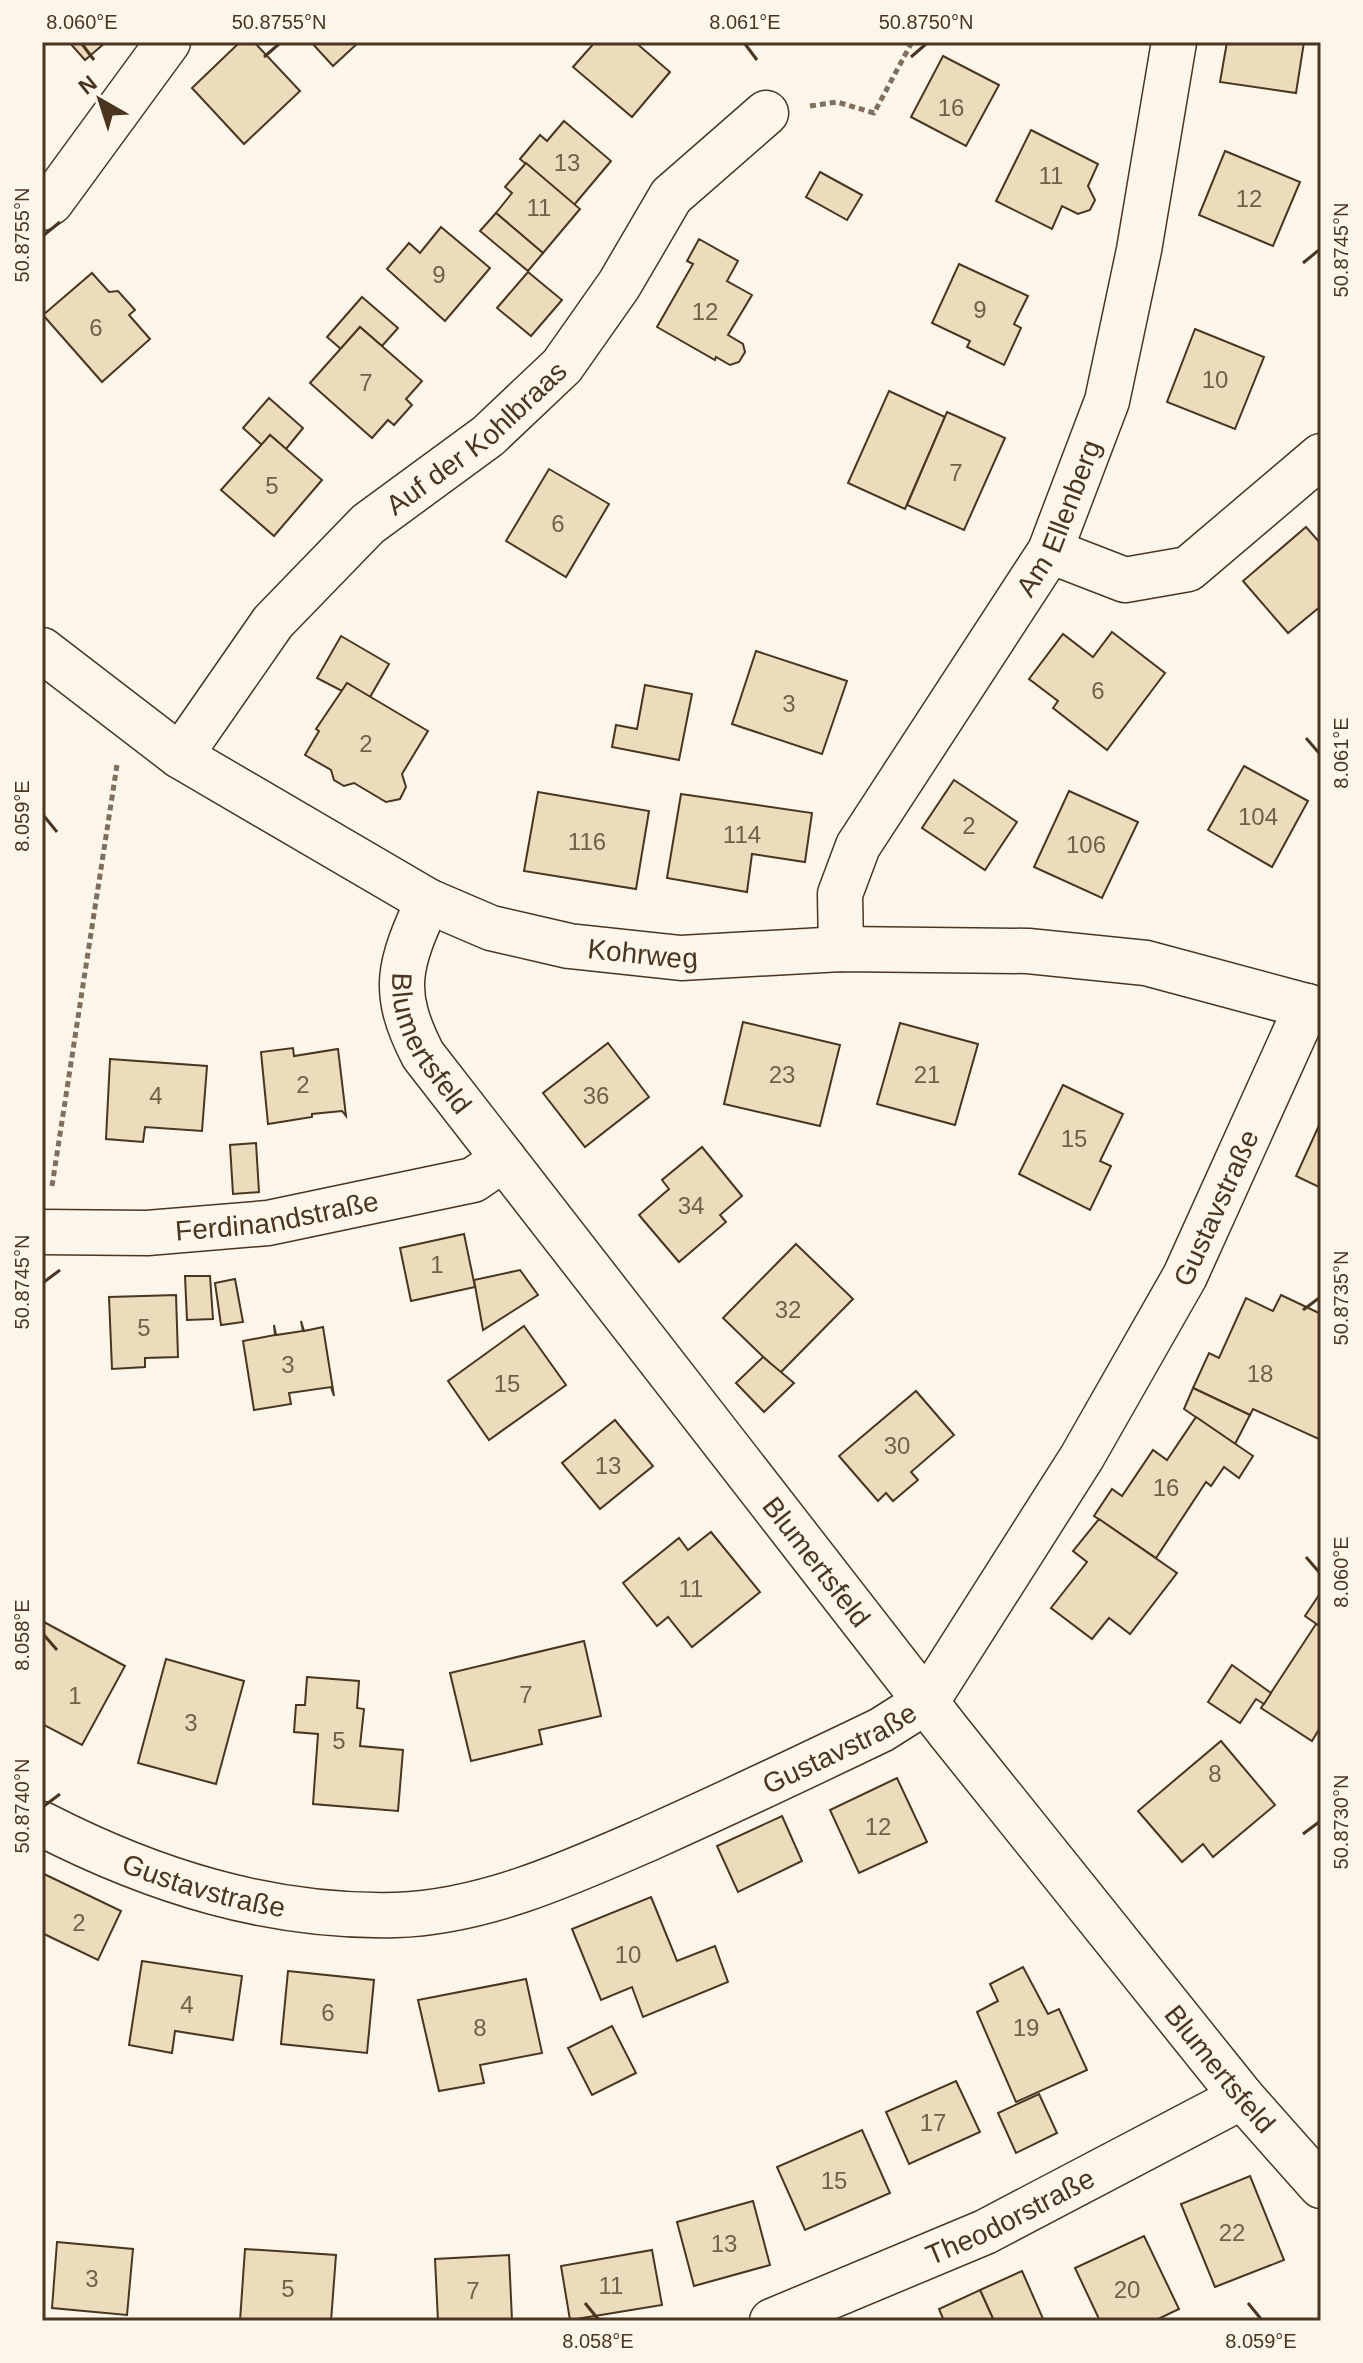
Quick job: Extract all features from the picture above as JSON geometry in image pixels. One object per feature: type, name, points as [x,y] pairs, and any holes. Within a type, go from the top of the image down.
[{"type":"street","points":[[42,208],[51,202],[168,42]]},
{"type":"street","name":"Am Ellenberg","points":[[841,949],[840,894],[858,846],[1050,551],[1107,401],[1139,250],[1174,42]]},
{"type":"street","name":"Auf der Kohlbraas","points":[[180,756],[273,622],[368,524],[488,436],[562,366],[619,285],[671,196],[766,113]]},
{"type":"street","points":[[1050,551],[1125,580],[1188,569],[1321,456]]},
{"type":"street","name":"Kohrweg","points":[[42,650],[180,756],[428,901],[491,928],[569,946],[681,958],[841,949],[1028,951],[1146,963],[1314,1008]]},
{"type":"street","name":"Blumertsfeld","points":[[428,901],[407,949],[400,987],[406,1022],[423,1055],[927,1701],[1242,2097],[1321,2186]]},
{"type":"street","name":"Gustavstraße","points":[[42,1824],[173,1882],[285,1910],[398,1915],[485,1901],[569,1874],[881,1730],[927,1701],[1082,1457],[1185,1276],[1314,1008]]},
{"type":"street","name":"Ferdinandstraße","points":[[46,1213],[147,1233],[268,1223],[473,1180],[504,1159]]},
{"type":"street","name":"Theodorstraße","points":[[772,2321],[985,2232],[1242,2097]]},
{"type":"path","points":[[766,113],[837,102],[874,113],[912,42]]},
{"type":"path","points":[[46,1213],[125,716]]},
{"type":"building","points":[[69,42],[106,42],[85,60]]},
{"type":"building","points":[[240,42],[254,42],[300,91],[244,144],[192,88]]},
{"type":"building","points":[[311,42],[359,42],[333,66]]},
{"type":"building","points":[[595,42],[635,42],[670,72],[632,117],[573,67]]},
{"type":"building","points":[[1227,42],[1304,42],[1296,93],[1220,82]]},
{"type":"building","points":[[943,56],[999,85],[966,146],[911,117]]},
{"type":"building","points":[[564,121],[611,161],[574,205],[520,159],[540,135],[547,141]]},
{"type":"building","points":[[1031,130],[1098,164],[1088,186],[1095,200],[1090,210],[1078,214],[1062,206],[1052,229],[996,201]]},
{"type":"building","points":[[1225,151],[1300,182],[1273,246],[1199,215]]},
{"type":"building","points":[[526,163],[580,209],[543,253],[496,213],[512,193],[505,187]]},
{"type":"building","points":[[820,172],[862,195],[847,220],[806,197]]},
{"type":"building","points":[[496,213],[543,253],[528,271],[480,231]]},
{"type":"building","points":[[441,227],[490,268],[445,321],[387,269],[409,243],[420,253]]},
{"type":"building","points":[[699,239],[738,261],[727,281],[752,295],[728,335],[743,344],[745,352],[739,362],[730,365],[716,357],[715,360],[657,327],[693,264],[687,261]]},
{"type":"building","points":[[959,264],[1028,296],[1014,324],[1021,328],[1004,365],[967,347],[970,341],[932,323]]},
{"type":"building","points":[[528,272],[562,300],[531,336],[497,308]]},
{"type":"building","points":[[92,273],[109,292],[118,291],[135,310],[129,315],[150,339],[102,382],[43,315]]},
{"type":"building","points":[[362,297],[398,328],[382,346],[360,327],[341,349],[327,337]]},
{"type":"building","points":[[360,327],[422,381],[406,399],[412,405],[394,425],[388,420],[372,438],[310,383]]},
{"type":"building","points":[[1195,329],[1264,357],[1235,429],[1167,402]]},
{"type":"building","points":[[889,391],[945,417],[905,509],[848,483]]},
{"type":"building","points":[[269,398],[303,428],[286,449],[270,435],[262,445],[243,428]]},
{"type":"building","points":[[947,412],[1005,438],[964,530],[907,505]]},
{"type":"building","points":[[270,435],[322,480],[274,536],[221,490]]},
{"type":"building","points":[[549,469],[609,504],[566,577],[506,541]]},
{"type":"building","points":[[1306,527],[1321,544],[1321,606],[1288,633],[1243,581]]},
{"type":"building","points":[[1112,632],[1165,673],[1107,750],[1053,708],[1058,701],[1029,679],[1063,634],[1093,657]]},
{"type":"building","points":[[341,636],[389,664],[370,697],[347,683],[342,691],[317,678]]},
{"type":"building","points":[[756,651],[847,681],[822,754],[732,724]]},
{"type":"building","points":[[347,683],[428,731],[402,774],[406,787],[400,799],[386,802],[354,783],[344,786],[334,780],[331,770],[305,755],[319,731],[316,729]]},
{"type":"building","points":[[645,685],[692,694],[679,760],[612,747],[616,725],[637,729]]},
{"type":"building","points":[[1244,766],[1308,801],[1272,867],[1208,830]]},
{"type":"building","points":[[954,780],[1017,822],[985,870],[922,828]]},
{"type":"building","points":[[1069,791],[1138,822],[1102,898],[1034,867]]},
{"type":"building","points":[[538,792],[649,811],[636,889],[524,871]]},
{"type":"building","points":[[681,794],[812,813],[805,862],[752,854],[747,892],[667,878]]},
{"type":"building","points":[[743,1022],[840,1045],[820,1126],[724,1104]]},
{"type":"building","points":[[900,1023],[978,1044],[955,1125],[877,1104]]},
{"type":"building","points":[[608,1043],[649,1097],[585,1147],[543,1093]]},
{"type":"building","points":[[293,1048],[294,1056],[338,1049],[346,1116],[342,1111],[312,1114],[312,1117],[268,1124],[261,1052]]},
{"type":"building","points":[[110,1059],[207,1066],[202,1131],[145,1127],[143,1142],[106,1139]]},
{"type":"building","points":[[1063,1085],[1123,1114],[1100,1161],[1111,1166],[1090,1210],[1019,1174]]},
{"type":"building","points":[[1321,1121],[1321,1188],[1296,1176]]},
{"type":"building","points":[[256,1143],[259,1192],[233,1194],[230,1145]]},
{"type":"building","points":[[702,1147],[742,1196],[720,1215],[726,1222],[679,1262],[639,1215],[669,1189],[662,1180]]},
{"type":"building","points":[[464,1234],[475,1287],[411,1301],[400,1248]]},
{"type":"building","points":[[796,1244],[853,1299],[780,1373],[723,1318]]},
{"type":"building","points":[[520,1270],[538,1295],[483,1330],[474,1280]]},
{"type":"building","points":[[185,1276],[210,1276],[213,1319],[187,1320]]},
{"type":"building","points":[[235,1279],[243,1322],[221,1325],[215,1283]]},
{"type":"building","points":[[176,1295],[178,1357],[145,1358],[145,1367],[112,1369],[109,1297]]},
{"type":"building","points":[[1281,1295],[1321,1314],[1321,1440],[1253,1409],[1250,1415],[1193,1388],[1209,1353],[1219,1358],[1246,1298],[1273,1311]]},
{"type":"building","points":[[301,1321],[304,1331],[323,1327],[334,1396],[331,1387],[289,1393],[291,1404],[254,1410],[243,1341],[275,1335],[274,1325],[276,1335],[303,1331]]},
{"type":"building","points":[[524,1326],[566,1385],[489,1440],[448,1381]]},
{"type":"building","points":[[763,1357],[794,1383],[764,1412],[736,1383]]},
{"type":"building","points":[[1193,1388],[1250,1415],[1235,1444],[1184,1409]]},
{"type":"building","points":[[916,1391],[954,1435],[911,1472],[918,1480],[893,1501],[886,1493],[878,1501],[839,1456]]},
{"type":"building","points":[[1196,1417],[1253,1456],[1239,1478],[1224,1467],[1211,1486],[1206,1482],[1156,1558],[1094,1516],[1112,1489],[1122,1496],[1153,1450],[1167,1460]]},
{"type":"building","points":[[615,1420],[653,1466],[600,1509],[562,1463]]},
{"type":"building","points":[[1099,1519],[1177,1573],[1130,1634],[1109,1618],[1092,1639],[1051,1608],[1087,1562],[1073,1551]]},
{"type":"building","points":[[711,1532],[760,1592],[692,1647],[668,1617],[657,1626],[623,1583],[679,1538],[688,1550]]},
{"type":"building","points":[[1321,1592],[1321,1627],[1305,1616]]},
{"type":"building","points":[[44,1622],[125,1666],[82,1745],[42,1724]]},
{"type":"building","points":[[1316,1624],[1321,1627],[1321,1726],[1312,1741],[1261,1708]]},
{"type":"building","points":[[584,1641],[601,1716],[539,1730],[542,1744],[471,1761],[450,1673]]},
{"type":"building","points":[[166,1659],[244,1681],[216,1784],[138,1763]]},
{"type":"building","points":[[1232,1665],[1271,1693],[1264,1704],[1256,1699],[1240,1723],[1208,1702]]},
{"type":"building","points":[[307,1677],[359,1681],[357,1708],[364,1709],[360,1746],[403,1750],[398,1811],[313,1804],[318,1734],[294,1732],[296,1705],[305,1705]]},
{"type":"building","points":[[1221,1741],[1275,1805],[1213,1857],[1203,1844],[1182,1862],[1138,1811]]},
{"type":"building","points":[[897,1778],[927,1842],[859,1873],[830,1810]]},
{"type":"building","points":[[782,1816],[802,1861],[738,1892],[717,1846]]},
{"type":"building","points":[[42,1873],[121,1911],[98,1960],[42,1933]]},
{"type":"building","points":[[651,1897],[677,1961],[715,1946],[728,1982],[643,2017],[632,1987],[601,2000],[572,1929]]},
{"type":"building","points":[[142,1961],[242,1976],[233,2040],[175,2031],[172,2053],[129,2045]]},
{"type":"building","points":[[1023,1967],[1048,2014],[1059,2009],[1087,2070],[1016,2102],[977,2012],[998,2001],[990,1984]]},
{"type":"building","points":[[288,1971],[374,1980],[367,2053],[281,2044]]},
{"type":"building","points":[[526,1979],[542,2053],[480,2065],[484,2083],[439,2091],[418,2000]]},
{"type":"building","points":[[612,2026],[636,2073],[592,2095],[568,2048]]},
{"type":"building","points":[[956,2081],[980,2132],[909,2164],[886,2112]]},
{"type":"building","points":[[1039,2094],[1057,2133],[1016,2153],[998,2113]]},
{"type":"building","points":[[862,2130],[890,2193],[805,2230],[777,2167]]},
{"type":"building","points":[[1250,2176],[1284,2260],[1215,2287],[1181,2204]]},
{"type":"building","points":[[753,2201],[770,2265],[694,2286],[677,2222]]},
{"type":"building","points":[[1144,2236],[1179,2309],[1154,2321],[1100,2321],[1075,2268]]},
{"type":"building","points":[[57,2242],[133,2249],[127,2315],[52,2308]]},
{"type":"building","points":[[245,2249],[336,2255],[331,2321],[240,2321]]},
{"type":"building","points":[[652,2250],[662,2305],[570,2320],[561,2266]]},
{"type":"building","points":[[509,2255],[512,2320],[438,2321],[435,2259]]},
{"type":"building","points":[[1022,2271],[1044,2321],[994,2321],[980,2290]]},
{"type":"building","points":[[980,2290],[994,2321],[944,2321],[939,2309]]}]
